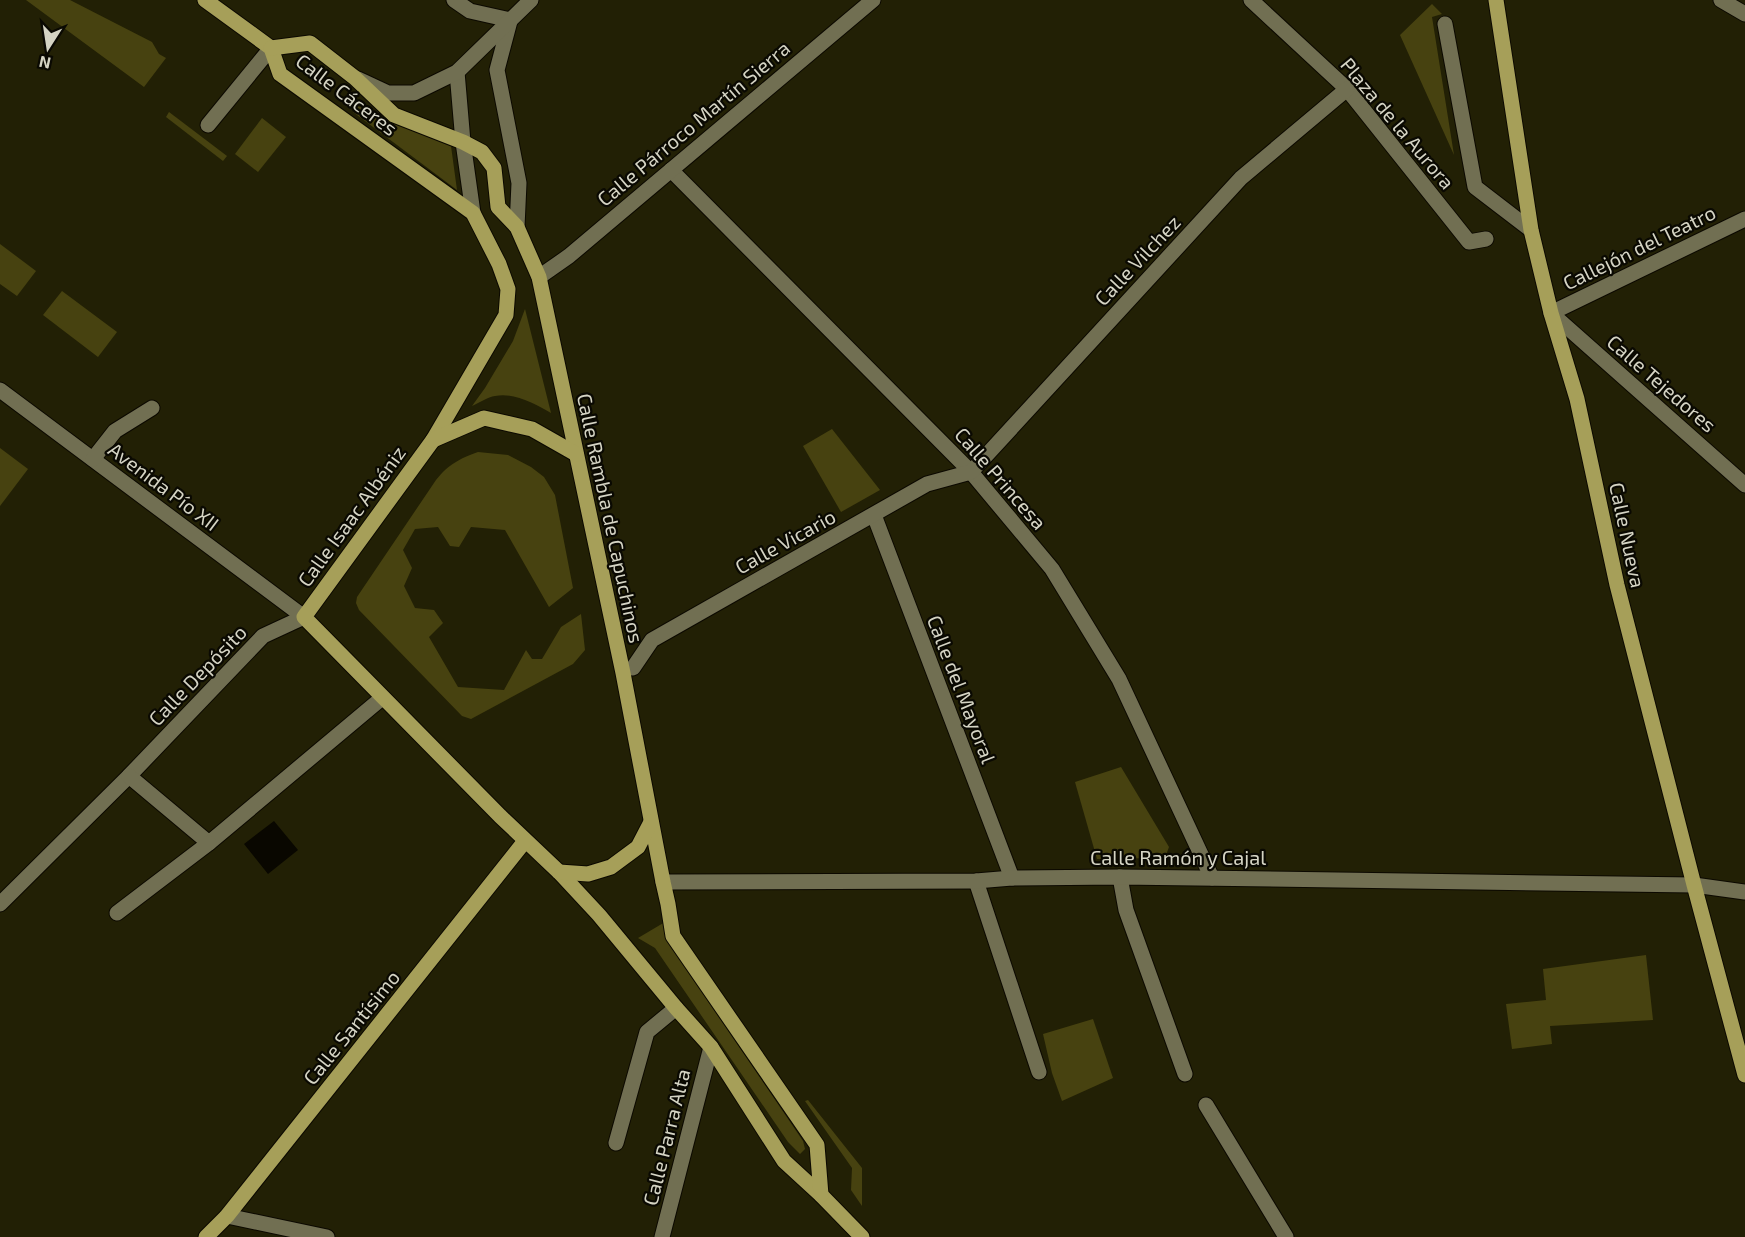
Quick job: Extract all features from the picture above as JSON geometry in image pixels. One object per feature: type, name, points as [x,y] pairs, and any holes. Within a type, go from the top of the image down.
[{"type":"main road","name":"Calle Cáceres","points":[[205,0],[271,48],[280,74],[473,213]]},
{"type":"main road","name":"Calle Nueva","points":[[1496,0],[1531,231],[1551,313],[1577,399],[1617,585],[1745,1075]]},
{"type":"main road","name":"Calle Rambla de Capuchinos","points":[[271,48],[310,43],[355,78],[394,115],[463,142],[482,152],[494,168],[498,207],[517,227],[539,278],[623,674],[673,936],[817,1145],[821,1195]]},
{"type":"main road","name":"Calle Isaac Albéniz","points":[[304,616],[433,440],[506,315],[508,289],[499,264],[473,213]]},
{"type":"main road","name":"Calle Isaac Albéniz","points":[[433,440],[484,418],[532,429],[576,454]]},
{"type":"main road","points":[[304,616],[382,698],[559,872],[599,915],[711,1047],[784,1161],[821,1195],[858,1236]]},
{"type":"main road","points":[[559,872],[588,874],[611,867],[638,847],[651,822]]},
{"type":"main road","name":"Calle Santísimo","points":[[206,1237],[227,1216],[525,841]]},
{"type":"street","points":[[454,0],[470,11],[510,20]]},
{"type":"street","points":[[355,78],[388,93],[414,93],[457,72],[531,0]]},
{"type":"street","name":"Calle Párroco Martín Sierra","points":[[539,278],[569,256],[873,0]]},
{"type":"street","name":"Plaza de la Aurora","points":[[1251,0],[1347,89],[1469,242],[1486,239]]},
{"type":"street","points":[[1721,0],[1745,14]]},
{"type":"street","points":[[510,20],[497,70],[519,183],[517,227]]},
{"type":"street","points":[[1445,24],[1475,187],[1531,231]]},
{"type":"street","points":[[208,125],[271,48]]},
{"type":"street","points":[[457,72],[463,142],[473,213]]},
{"type":"street","name":"Calle Vilchez","points":[[971,472],[1241,178],[1347,89]]},
{"type":"street","name":"Calle Princesa","points":[[671,170],[971,472],[1053,569],[1119,679],[1212,878]]},
{"type":"street","name":"Callejón del Teatro","points":[[1551,313],[1745,219]]},
{"type":"street","name":"Calle Tejedores","points":[[1551,313],[1745,485]]},
{"type":"street","name":"Avenida Pío XII","points":[[0,390],[304,616]]},
{"type":"street","points":[[93,459],[115,431],[152,408]]},
{"type":"street","name":"Calle Vicario","points":[[633,668],[652,640],[927,484],[971,472]]},
{"type":"street","name":"Calle del Mayoral","points":[[874,515],[1011,878]]},
{"type":"street","name":"Calle Depósito","points":[[0,904],[129,776],[263,636],[304,616]]},
{"type":"street","points":[[117,913],[209,843],[382,698]]},
{"type":"street","points":[[129,776],[209,843]]},
{"type":"street","points":[[1120,877],[1125,910],[1185,1074]]},
{"type":"street","name":"Calle Ramón y Cajal","points":[[663,882],[1120,877],[1694,885],[1745,892]]},
{"type":"street","points":[[976,880],[1039,1072]]},
{"type":"street","points":[[616,1143],[647,1032],[676,1008]]},
{"type":"street","name":"Calle Parra Alta","points":[[662,1237],[711,1047]]},
{"type":"street","points":[[1206,1106],[1286,1237]]},
{"type":"street","points":[[227,1216],[327,1237]]},
{"type":"shaded area","points":[[26,0],[70,0],[152,42],[159,54],[166,58],[144,87]]},
{"type":"shaded area","points":[[1432,4],[1442,14],[1432,17],[1454,155],[1400,35]]},
{"type":"shaded area","points":[[358,106],[390,122],[451,146],[457,190],[353,112]]},
{"type":"shaded area","points":[[169,112],[227,156],[223,161],[166,117]]},
{"type":"shaded area","points":[[262,118],[286,137],[258,172],[235,154]]},
{"type":"shaded area","points":[[0,244],[36,271],[17,296],[0,284]]},
{"type":"shaded area","points":[[62,291],[117,332],[98,357],[43,315]]},
{"type":"shaded area","points":[[525,309],[551,413],[524,400],[502,395],[472,406],[513,341]]},
{"type":"shaded area","points":[[832,429],[880,490],[841,512],[803,446]]},
{"type":"shaded area","points":[[0,448],[28,469],[0,506]]},
{"type":"shaded area","points":[[478,452],[508,455],[544,477],[555,495],[573,588],[549,607],[505,530],[471,527],[459,547],[450,546],[438,527],[415,529],[403,550],[412,568],[404,586],[415,608],[434,610],[443,623],[429,637],[458,687],[504,690],[526,650],[532,659],[542,659],[561,627],[581,614],[585,650],[573,664],[471,719],[462,716],[359,610],[356,603],[357,597],[436,480],[455,463]]},
{"type":"shaded area","points":[[1121,767],[1169,847],[1166,855],[1159,858],[1097,859],[1075,782]]},
{"type":"shaded area","points":[[274,821],[298,850],[268,874],[244,844]]},
{"type":"shaded area","points":[[665,922],[666,939],[803,1141],[805,1149],[800,1154],[788,1142],[655,948],[638,938]]},
{"type":"shaded area","points":[[1646,955],[1653,1020],[1550,1026],[1552,1044],[1512,1049],[1506,1004],[1546,1000],[1543,969]]},
{"type":"shaded area","points":[[1093,1019],[1113,1078],[1062,1101],[1052,1073],[1043,1034]]},
{"type":"shaded area","points":[[808,1100],[862,1168],[862,1206],[851,1190],[852,1168],[805,1101]]}]
